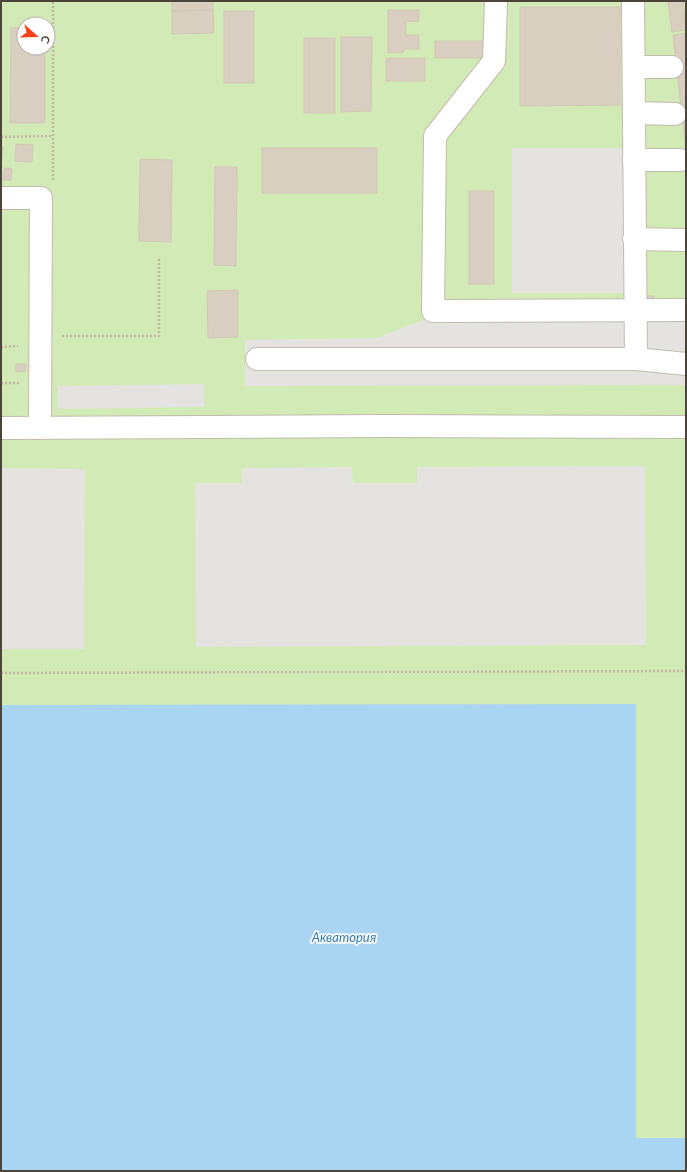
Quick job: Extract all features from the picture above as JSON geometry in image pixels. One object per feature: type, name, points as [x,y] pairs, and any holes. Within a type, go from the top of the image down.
[{"type":"street","points":[[496,1],[494,61],[435,136],[434,311],[686,310]]},
{"type":"street","points":[[633,1],[634,310],[636,359]]},
{"type":"street","points":[[634,67],[672,67]]},
{"type":"street","points":[[634,113],[675,114]]},
{"type":"street","points":[[634,160],[680,160]]},
{"type":"street","points":[[1,198],[41,198],[40,428]]},
{"type":"street","points":[[634,239],[686,240]]},
{"type":"street","points":[[257,359],[636,359],[686,364]]},
{"type":"street","points":[[1,428],[386,426],[686,427]]},
{"type":"path","points":[[1,137],[53,136]]},
{"type":"path","points":[[61,336],[159,336],[159,257]]},
{"type":"path","points":[[1,673],[686,671]]},
{"type":"green space","points":[[1,1],[686,1],[686,1171],[1,1171]]},
{"type":"shaded area","points":[[512,148],[627,148],[627,293],[512,293]]},
{"type":"shaded area","points":[[423,320],[686,320],[686,385],[245,386],[245,340],[377,338]]},
{"type":"shaded area","points":[[204,384],[204,407],[58,409],[58,386]]},
{"type":"shaded area","points":[[645,466],[646,645],[196,647],[195,483],[242,483],[242,468],[352,467],[353,483],[417,483],[417,467]]},
{"type":"shaded area","points":[[1,468],[85,469],[84,649],[1,649]]},
{"type":"water","name":"Акватория","points":[[636,704],[636,1138],[686,1138],[686,1171],[1,1171],[1,705]]},
{"type":"building","points":[[172,1],[213,1],[213,10],[172,11]]},
{"type":"building","points":[[668,1],[683,1],[686,30],[672,32]]},
{"type":"building","points":[[520,7],[620,7],[620,105],[520,106]]},
{"type":"building","points":[[213,10],[214,33],[172,34],[172,11]]},
{"type":"building","points":[[388,10],[419,10],[419,21],[406,22],[406,35],[419,35],[419,49],[404,49],[404,52],[388,53]]},
{"type":"building","points":[[224,11],[254,11],[254,83],[224,83]]},
{"type":"building","points":[[11,28],[16,28],[16,56],[45,56],[45,123],[10,123]]},
{"type":"building","points":[[686,33],[686,151],[673,35]]},
{"type":"building","points":[[341,37],[372,37],[371,111],[341,112]]},
{"type":"building","points":[[304,38],[335,38],[335,113],[304,113]]},
{"type":"building","points":[[435,41],[484,41],[484,58],[435,58]]},
{"type":"building","points":[[386,58],[425,58],[425,81],[386,81]]},
{"type":"building","points":[[16,144],[33,145],[32,162],[15,161]]},
{"type":"building","points":[[1,147],[3,147],[1,166]]},
{"type":"building","points":[[262,148],[377,148],[377,193],[262,193]]},
{"type":"building","points":[[140,159],[172,160],[171,242],[139,241]]},
{"type":"building","points":[[215,167],[237,167],[236,266],[214,265]]},
{"type":"building","points":[[4,168],[12,169],[11,180],[3,180]]},
{"type":"building","points":[[469,191],[494,191],[494,284],[469,284]]},
{"type":"building","points":[[238,290],[238,337],[208,338],[207,291]]},
{"type":"building","points":[[647,296],[654,296],[654,304],[647,304]]},
{"type":"building","points":[[16,364],[26,364],[26,371],[16,372]]}]
